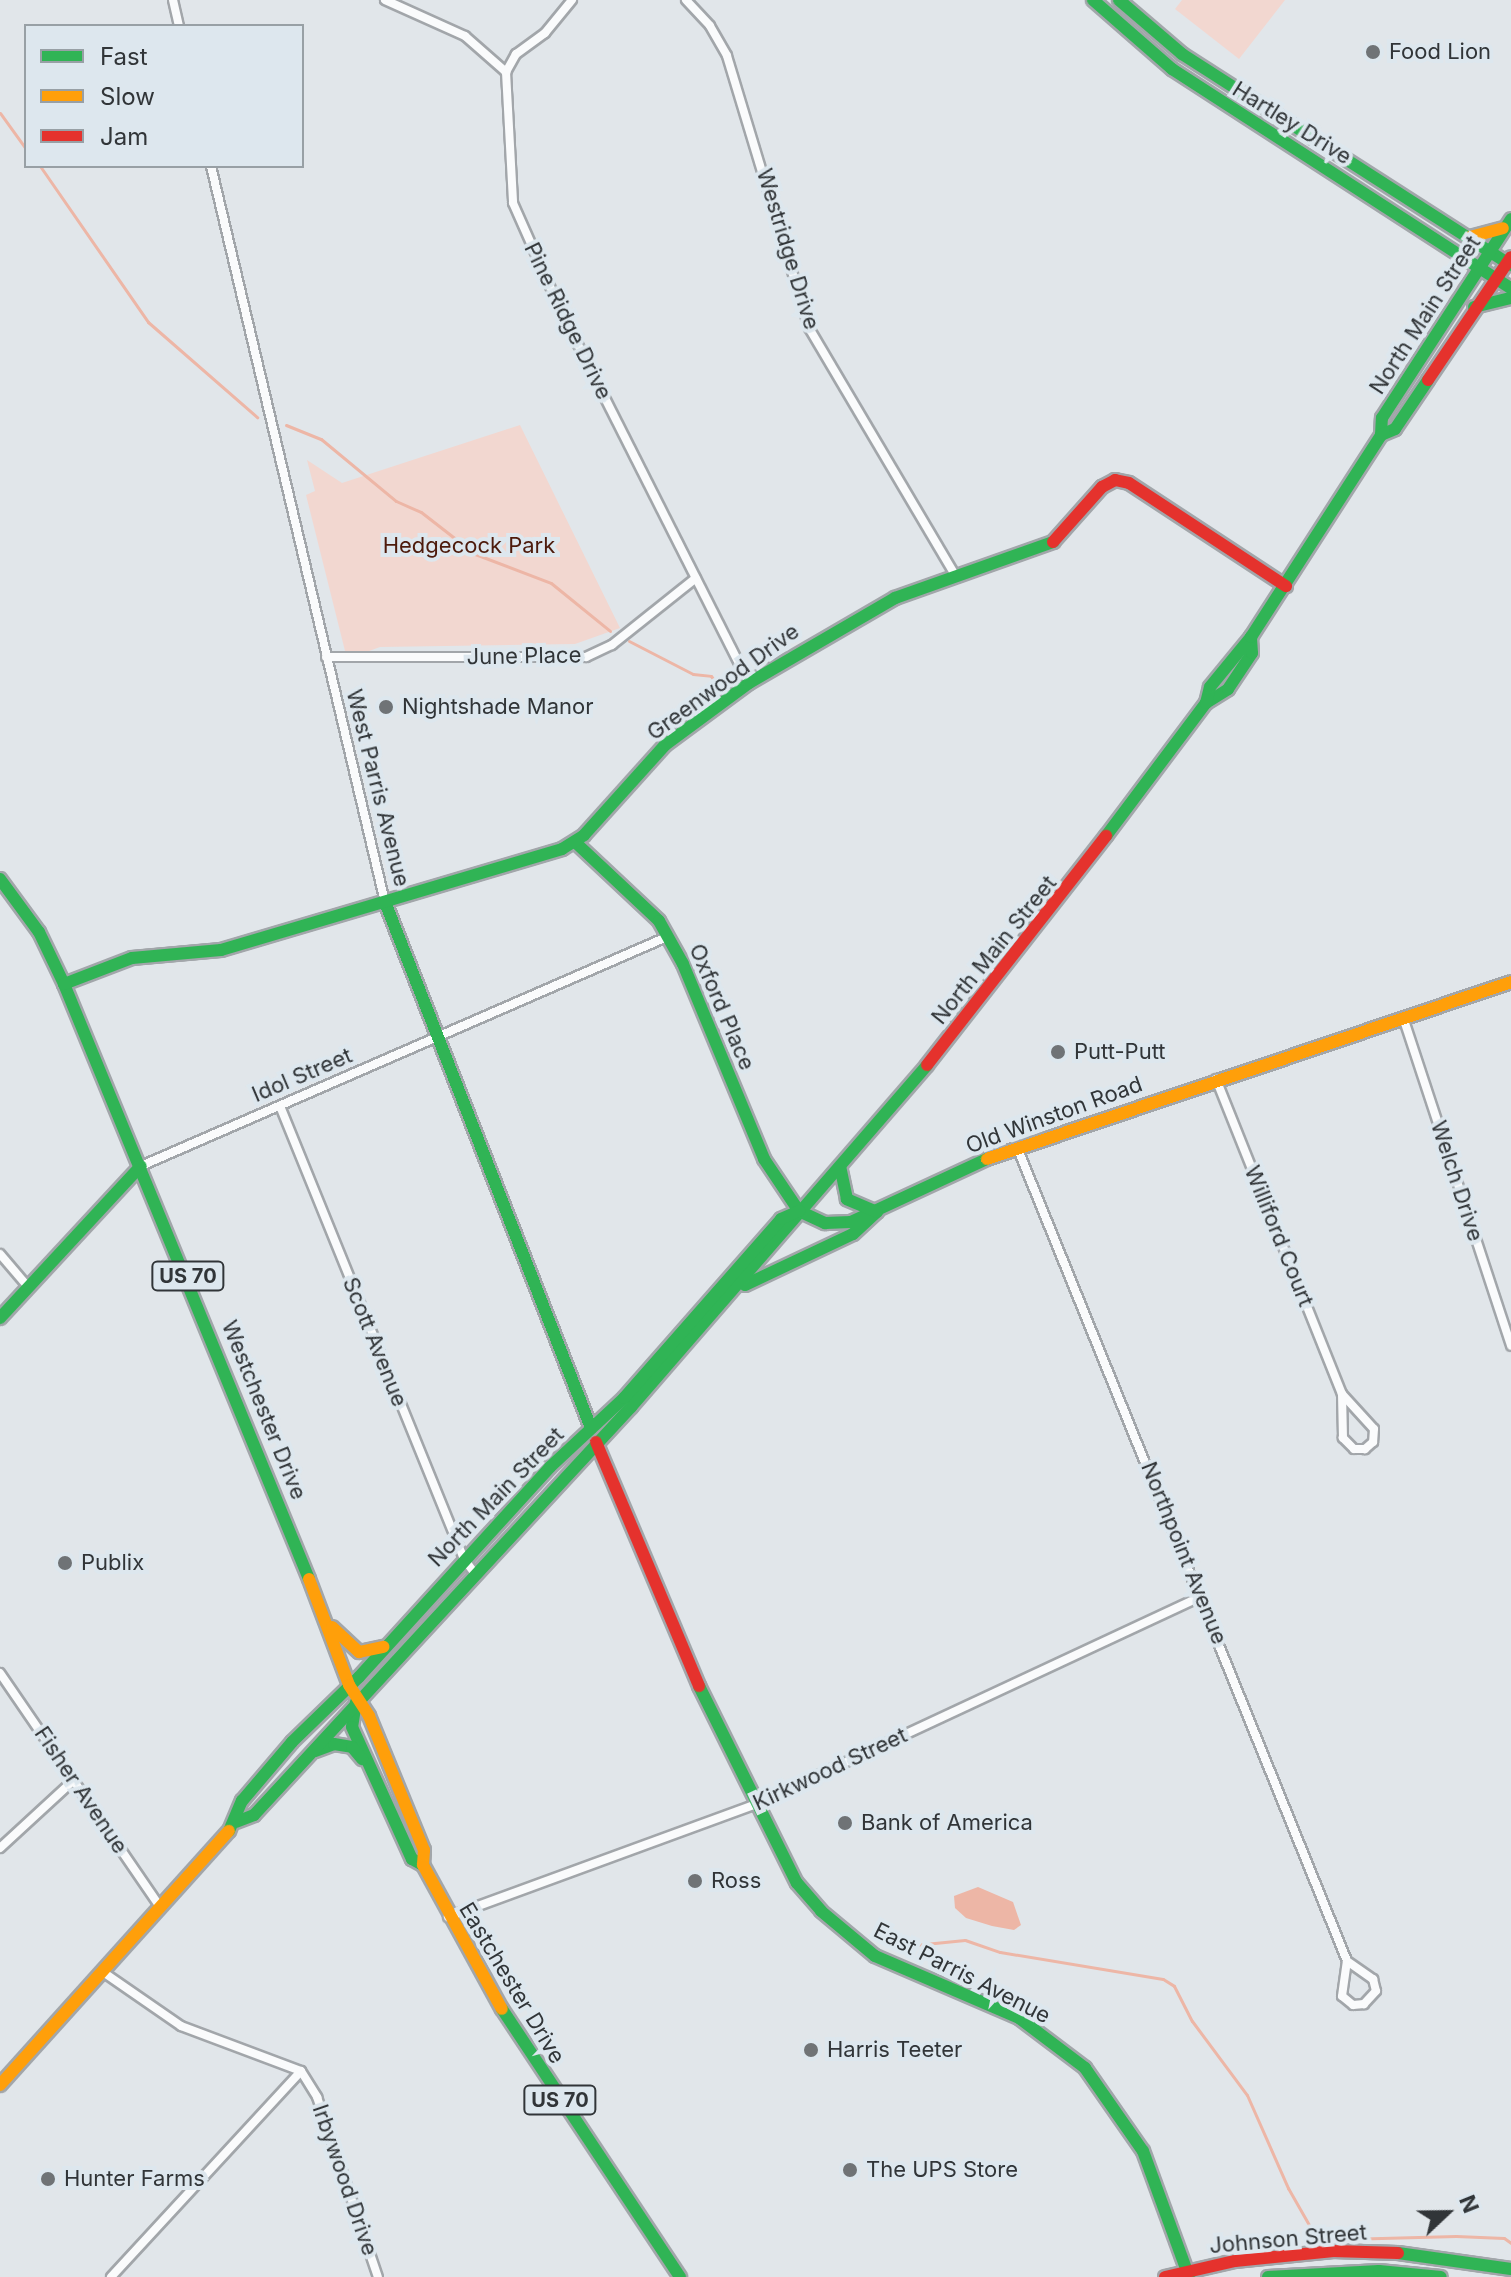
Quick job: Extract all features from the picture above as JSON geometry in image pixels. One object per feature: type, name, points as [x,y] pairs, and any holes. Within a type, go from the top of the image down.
[{"type":"main road","name":"Hartley Drive","points":[[1093,0],[1172,69],[1511,288]]},
{"type":"main road","name":"Hartley Drive","points":[[1119,0],[1182,54],[1510,261]]},
{"type":"main road","name":"North Main Street","points":[[236,1822],[254,1815],[791,1228],[799,1211],[840,1167],[1055,908],[1206,703],[1215,679],[1286,586],[1381,435],[1382,418],[1509,222]]},
{"type":"main road","points":[[1470,237],[1490,235],[1509,222]]},
{"type":"main road","name":"North Main Street","points":[[1381,435],[1395,429],[1474,308],[1510,261]]},
{"type":"main road","points":[[1474,308],[1511,298]]},
{"type":"main road","points":[[1400,390],[1408,408]]},
{"type":"main road","name":"Greenwood Drive","points":[[64,984],[114,962],[221,950],[575,842],[665,745],[749,683],[857,617],[955,575],[1053,542],[1106,484],[1129,483],[1286,586]]},
{"type":"main road","points":[[1206,703],[1223,697],[1252,653],[1246,640]]},
{"type":"main road","points":[[1215,679],[1223,697]]},
{"type":"main road","name":"Oxford Place","points":[[575,842],[645,905],[669,936],[764,1159],[799,1211]]},
{"type":"main road","name":"Westchester Drive","points":[[0,879],[39,932],[64,984],[271,1480],[356,1702]]},
{"type":"main road","name":"West Parris Avenue","points":[[385,902],[591,1428]]},
{"type":"main road","name":"Old Winston Road","points":[[799,1211],[840,1224],[877,1212],[1017,1147],[1511,982]]},
{"type":"main road","name":"Idol Street","points":[[0,1318],[141,1166]]},
{"type":"main road","points":[[734,1290],[853,1234],[877,1212],[847,1199],[840,1167]]},
{"type":"main road","name":"North Main Street","points":[[0,2085],[236,1822],[242,1801],[464,1559],[624,1398],[781,1219],[799,1211]]},
{"type":"main road","name":"East Parris Avenue","points":[[596,1442],[672,1630],[754,1805],[797,1883],[849,1937],[911,1974],[1019,2018],[1090,2074],[1143,2151],[1188,2274]]},
{"type":"main road","points":[[312,1593],[349,1647],[366,1653],[390,1642]]},
{"type":"main road","name":"Eastchester Drive","points":[[356,1702],[352,1727],[412,1859],[423,1865]]},
{"type":"main road","name":"Eastchester Drive","points":[[356,1702],[369,1716],[424,1850],[423,1865],[448,1917],[563,2105],[680,2277]]},
{"type":"main road","points":[[310,1753],[334,1744],[352,1747],[376,1782]]},
{"type":"main road","name":"Johnson Street","points":[[1165,2277],[1289,2255],[1382,2250],[1511,2269]]},
{"type":"main road","name":"Johnson Street","points":[[1268,2277],[1379,2271],[1441,2277]]},
{"type":"street","points":[[173,0],[179,24]]},
{"type":"street","points":[[385,0],[465,36],[506,72],[516,54],[545,33],[572,0]]},
{"type":"street","name":"Westridge Drive","points":[[686,0],[710,26],[727,56],[809,328],[955,575]]},
{"type":"street","name":"Pine Ridge Drive","points":[[506,72],[510,184],[518,221],[749,683]]},
{"type":"street","name":"West Parris Avenue","points":[[211,168],[385,902]]},
{"type":"street","name":"June Place","points":[[326,657],[586,657],[612,645],[696,578]]},
{"type":"street","name":"Idol Street","points":[[141,1166],[669,936]]},
{"type":"street","name":"Welch Drive","points":[[1403,1017],[1511,1346]]},
{"type":"street","name":"Williford Court","points":[[1216,1079],[1342,1394],[1343,1438],[1354,1449],[1365,1449],[1373,1442],[1374,1429],[1342,1394]]},
{"type":"street","name":"Scott Avenue","points":[[280,1106],[464,1559],[476,1575]]},
{"type":"street","name":"Northpoint Avenue","points":[[1017,1147],[1347,1961],[1342,1996],[1353,2005],[1364,2004],[1376,1991],[1373,1979],[1347,1961]]},
{"type":"street","points":[[0,1254],[29,1288]]},
{"type":"street","points":[[1501,1316],[1511,1313]]},
{"type":"street","name":"West Parris Avenue","points":[[591,1428],[596,1442]]},
{"type":"street","name":"Kirkwood Street","points":[[448,1917],[754,1805],[1201,1597]]},
{"type":"street","name":"Fisher Avenue","points":[[0,1673],[161,1908]]},
{"type":"street","points":[[0,1848],[74,1780]]},
{"type":"street","points":[[103,1972],[181,2026],[301,2071],[111,2277]]},
{"type":"street","name":"Irbywood Drive","points":[[301,2071],[317,2097],[378,2277]]},
{"type":"green space","points":[[1182,0],[1285,0],[1239,59],[1175,9]]},
{"type":"green space","name":"Hedgecock Park","points":[[520,425],[620,628],[575,644],[380,647],[347,659],[306,495],[315,491],[307,460],[342,483]]},
{"type":"shaded area","points":[[978,1887],[1013,1902],[1021,1925],[1014,1930],[966,1918],[955,1908],[954,1896]]},
{"type":"waterway","points":[[0,113],[24,146]]},
{"type":"waterway","points":[[41,168],[148,322],[257,417]]},
{"type":"waterway","points":[[286,425],[321,439],[396,501],[421,512],[475,554],[551,583],[610,631]]},
{"type":"waterway","points":[[629,641],[693,674],[711,676],[721,690]]},
{"type":"waterway","points":[[895,1947],[965,1940],[1000,1952],[1163,1979],[1174,1986],[1192,2021],[1247,2095],[1288,2188],[1312,2230],[1344,2239],[1456,2236],[1504,2238],[1511,2243]]},
{"type":"traffic: fast","points":[[1093,0],[1172,69],[1511,288]]},
{"type":"traffic: fast","points":[[1119,0],[1182,54],[1511,265]]},
{"type":"traffic: fast","points":[[1381,435],[1382,418],[1511,219]]},
{"type":"traffic: fast","points":[[1474,307],[1511,298]]},
{"type":"traffic: fast","points":[[1106,836],[1206,703],[1210,687],[1251,637],[1381,435],[1395,429],[1428,380]]},
{"type":"traffic: fast","points":[[64,984],[132,958],[221,950],[562,849],[584,835],[665,745],[749,683],[895,598],[1053,542]]},
{"type":"traffic: fast","points":[[1206,703],[1228,689],[1252,653],[1251,637]]},
{"type":"traffic: fast","points":[[575,842],[659,921],[683,964],[764,1159],[799,1211],[825,1223],[851,1222],[987,1159]]},
{"type":"traffic: fast","points":[[0,879],[39,932],[64,984],[309,1579]]},
{"type":"traffic: fast","points":[[385,902],[591,1428]]},
{"type":"traffic: fast","points":[[236,1822],[254,1815],[631,1407],[927,1065]]},
{"type":"traffic: fast","points":[[0,1318],[141,1166]]},
{"type":"traffic: fast","points":[[745,1285],[853,1234],[877,1212],[847,1199],[840,1167]]},
{"type":"traffic: fast","points":[[229,1831],[242,1801],[292,1742],[359,1677],[550,1467],[624,1398],[781,1219],[799,1211]]},
{"type":"traffic: fast","points":[[699,1686],[797,1883],[821,1911],[875,1956],[1019,2018],[1085,2068],[1143,2151],[1189,2277]]},
{"type":"traffic: fast","points":[[356,1702],[352,1727],[412,1859],[423,1865]]},
{"type":"traffic: fast","points":[[315,1751],[334,1744],[352,1747],[362,1759]]},
{"type":"traffic: fast","points":[[502,2009],[680,2277]]},
{"type":"traffic: fast","points":[[1398,2253],[1511,2269]]},
{"type":"traffic: fast","points":[[1268,2277],[1379,2271],[1441,2277]]},
{"type":"traffic: slow","points":[[1470,237],[1503,228]]},
{"type":"traffic: slow","points":[[987,1159],[1511,982]]},
{"type":"traffic: slow","points":[[309,1579],[349,1685],[369,1716],[424,1850],[423,1865],[502,2009]]},
{"type":"traffic: slow","points":[[332,1627],[359,1652],[383,1647]]},
{"type":"traffic: slow","points":[[0,2085],[229,1831]]},
{"type":"traffic: jam","points":[[1428,380],[1511,257]]},
{"type":"traffic: jam","points":[[1053,542],[1102,487],[1115,480],[1129,483],[1286,586]]},
{"type":"traffic: jam","points":[[927,1065],[1106,836]]},
{"type":"traffic: jam","points":[[596,1442],[699,1686]]},
{"type":"traffic: jam","points":[[1165,2277],[1235,2261],[1333,2251],[1398,2253]]},
{"type":"place","name":"Food Lion","points":[[1373,52]]},
{"type":"place","name":"Nightshade Manor","points":[[386,707]]},
{"type":"place","name":"Putt-Putt","points":[[1058,1052]]},
{"type":"place","name":"Publix","points":[[65,1563]]},
{"type":"place","name":"Bank of America","points":[[845,1823]]},
{"type":"place","name":"Ross","points":[[695,1881]]},
{"type":"place","name":"Harris Teeter","points":[[811,2050]]},
{"type":"place","name":"The UPS Store","points":[[850,2170]]},
{"type":"place","name":"Hunter Farms","points":[[48,2179]]}]
